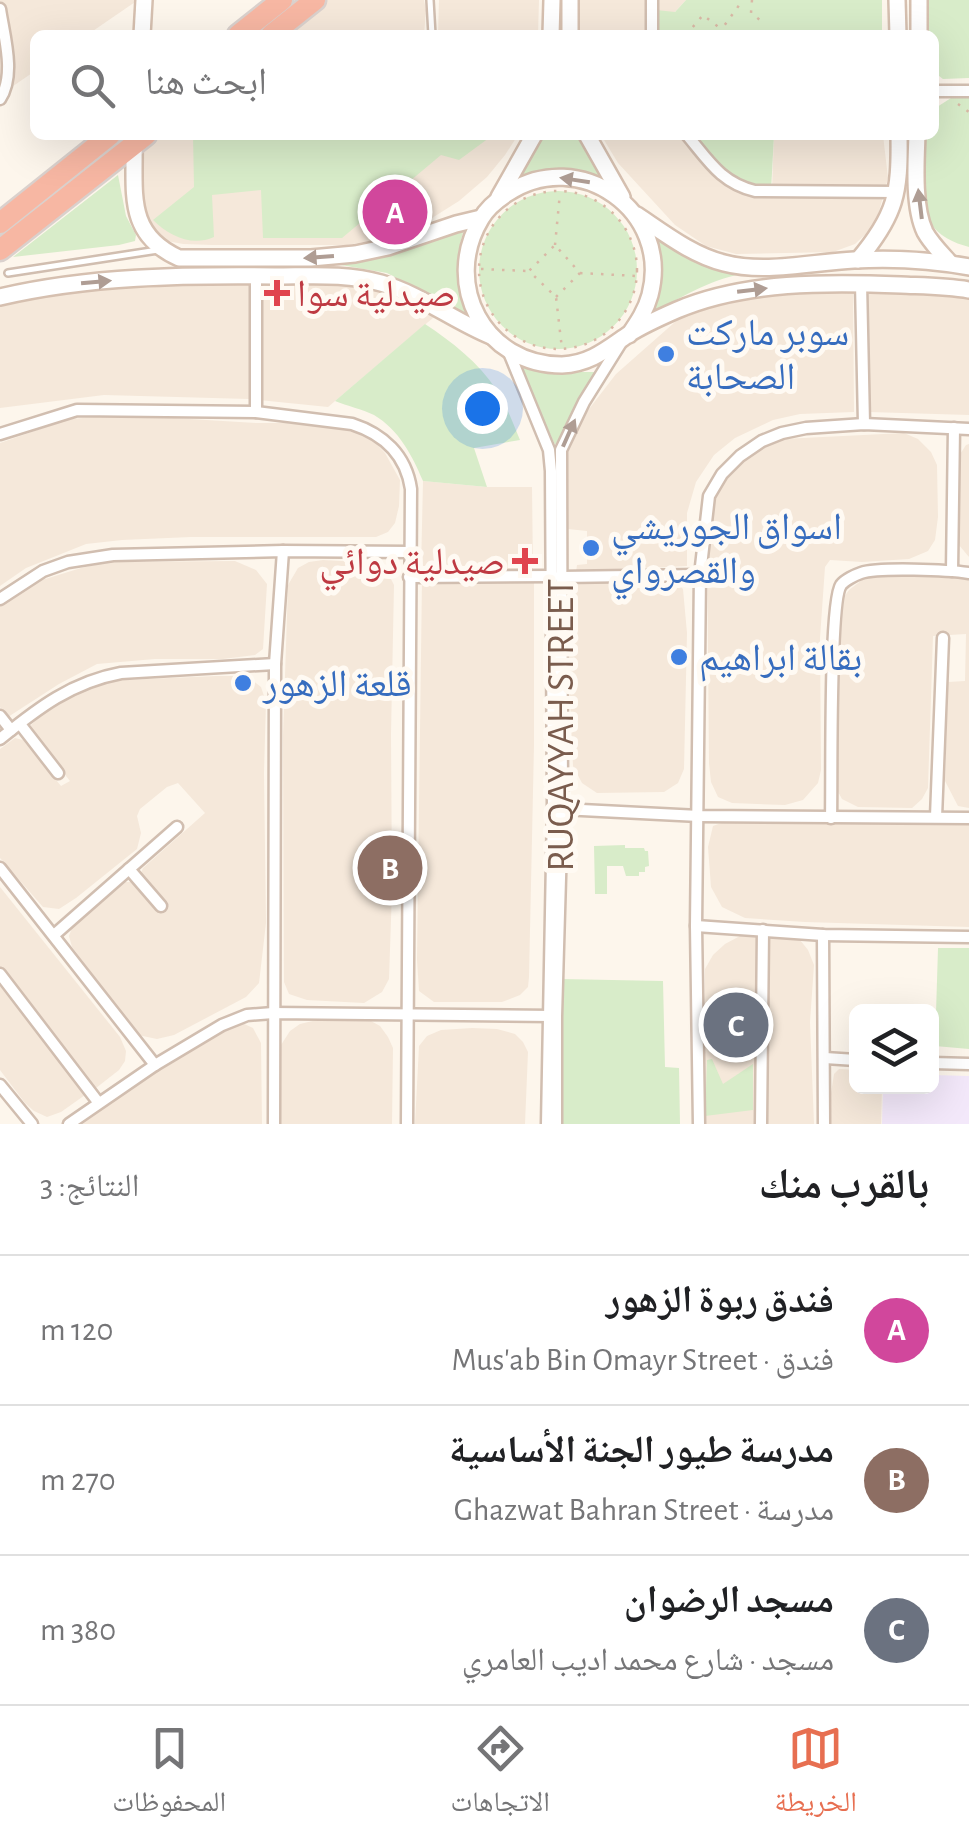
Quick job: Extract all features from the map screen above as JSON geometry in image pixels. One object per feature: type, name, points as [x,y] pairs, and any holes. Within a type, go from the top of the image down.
[{"type":"highway","points":[[244,30],[282,0]]},
{"type":"highway","points":[[277,30],[315,0]]},
{"type":"highway","points":[[0,223],[104,140]]},
{"type":"highway","points":[[0,250],[140,140]]},
{"type":"main road","points":[[142,30],[144,0]]},
{"type":"main road","points":[[552,0],[552,30]]},
{"type":"main road","points":[[570,0],[570,30]]},
{"type":"main road","points":[[897,0],[898,30]]},
{"type":"main road","points":[[919,0],[919,30]]},
{"type":"main road","points":[[140,140],[135,199],[138,218],[146,236],[161,250],[179,258],[340,255],[388,247],[481,218]]},
{"type":"main road","points":[[498,200],[531,140]]},
{"type":"main road","points":[[590,140],[650,244],[654,276],[650,297],[625,338]]},
{"type":"main road","points":[[858,260],[882,230],[897,192],[899,140]]},
{"type":"main road","points":[[917,140],[919,213],[925,232],[950,264]]},
{"type":"main road","points":[[969,266],[858,260],[762,267],[725,264],[694,251],[631,210],[608,190],[587,180],[563,177],[518,186],[498,200],[481,218],[469,242],[465,269],[476,316],[491,336],[508,350],[536,362],[566,365],[596,357],[687,306],[730,292],[861,284],[969,290]]},
{"type":"main road","points":[[0,297],[76,284],[194,276],[347,276],[406,292],[491,336]]},
{"type":"street","points":[[652,0],[652,30]]},
{"type":"street","points":[[0,9],[8,73],[6,91],[0,99]]},
{"type":"street","points":[[939,91],[969,91]]},
{"type":"street","points":[[691,140],[720,174],[741,188],[897,192]]},
{"type":"street","points":[[256,276],[256,412]]},
{"type":"street","points":[[861,284],[864,424]]},
{"type":"street","name":"RUQAYYAH STREET","points":[[556,1124],[553,807],[561,450],[584,402],[625,338]]},
{"type":"street","name":"RUQAYYAH STREET","points":[[508,350],[549,450],[552,471],[562,809],[547,1124]]},
{"type":"street","points":[[0,434],[77,410],[256,412],[352,424],[385,440],[403,463],[409,477],[410,552],[407,1124]]},
{"type":"street","points":[[699,1124],[696,926],[700,575],[709,496],[722,474],[740,456],[782,432],[864,424],[969,429]]},
{"type":"street","points":[[952,570],[954,428]]},
{"type":"street","points":[[0,599],[43,571],[94,557],[284,550],[410,552]]},
{"type":"street","points":[[274,1124],[274,664],[284,550]]},
{"type":"street","points":[[831,818],[834,627],[842,585],[864,572],[969,573]]},
{"type":"street","points":[[410,576],[700,575]]},
{"type":"street","points":[[936,816],[943,638]]},
{"type":"street","points":[[0,739],[72,688],[99,677],[121,672],[274,664]]},
{"type":"street","points":[[0,716],[58,773]]},
{"type":"street","points":[[562,809],[699,816],[969,818]]},
{"type":"street","points":[[54,934],[177,827]]},
{"type":"street","points":[[0,868],[155,1065]]},
{"type":"street","points":[[129,869],[161,906]]},
{"type":"street","points":[[696,926],[823,935],[969,937]]},
{"type":"street","points":[[761,1124],[762,930]]},
{"type":"street","points":[[823,935],[824,1124]]},
{"type":"street","points":[[0,974],[98,1102]]},
{"type":"street","points":[[69,1124],[155,1065],[237,1017],[273,1012],[552,1016]]},
{"type":"street","points":[[825,1058],[849,1060]]},
{"type":"street","points":[[939,1062],[969,1064]]},
{"type":"street","points":[[1,1090],[32,1124]]},
{"type":"lane","points":[[430,0],[432,30]]},
{"type":"lane","points":[[8,273],[161,250]]},
{"type":"path","points":[[724,30],[743,0]]},
{"type":"path","points":[[752,0],[751,13],[760,20]]},
{"type":"path","points":[[690,30],[702,15],[720,30]]},
{"type":"path","points":[[529,272],[555,244],[560,192]]},
{"type":"path","points":[[560,192],[589,198],[620,221],[636,256],[637,276],[629,305],[614,326],[593,341],[562,349],[528,344],[501,326],[484,299],[479,269],[483,245],[500,217],[514,204],[530,197],[560,192]]},
{"type":"path","points":[[555,244],[580,273],[637,276]]},
{"type":"path","points":[[479,269],[529,272],[556,297],[562,349]]},
{"type":"path","points":[[556,297],[580,273]]},
{"type":"shaded area","points":[[0,0],[138,0],[94,30],[30,30],[30,74],[0,95]]},
{"type":"shaded area","points":[[327,0],[424,0],[426,10],[424,30],[289,30]]},
{"type":"shaded area","points":[[439,0],[539,0],[538,30],[438,30]]},
{"type":"shaded area","points":[[577,0],[686,0],[658,30],[577,30]]},
{"type":"shaded area","points":[[154,140],[515,140],[487,177],[432,218],[375,240],[347,245],[167,241],[157,234],[143,204],[139,166],[142,154]]},
{"type":"shaded area","points":[[604,140],[697,140],[772,190],[774,140],[884,140],[888,178],[877,219],[855,244],[833,252],[736,254],[706,246],[675,225],[618,163]]},
{"type":"shaded area","points":[[260,282],[329,283],[384,293],[434,317],[328,407],[259,400]]},
{"type":"shaded area","points":[[249,283],[249,399],[104,395],[0,408],[0,301],[73,289]]},
{"type":"shaded area","points":[[853,291],[854,412],[800,414],[773,420],[735,438],[714,455],[696,482],[687,513],[687,566],[576,572],[577,565],[587,564],[587,531],[568,529],[566,459],[571,438],[616,374],[675,322],[697,309],[755,292]]},
{"type":"shaded area","points":[[864,291],[969,296],[969,415],[869,412]]},
{"type":"shaded area","points":[[124,415],[353,430],[373,440],[400,480],[395,523],[388,532],[376,537],[191,537],[86,544],[26,568],[0,586],[0,443],[69,419]]},
{"type":"shaded area","points":[[904,433],[918,439],[937,465],[935,540],[928,551],[909,559],[830,560],[825,567],[818,783],[803,800],[785,805],[732,803],[718,797],[709,763],[707,528],[711,502],[741,461],[782,439]]},
{"type":"shaded area","points":[[969,444],[969,557],[954,539],[957,459]]},
{"type":"shaded area","points":[[423,481],[532,487],[533,571],[421,570]]},
{"type":"shaded area","points":[[323,560],[379,563],[394,585],[389,979],[382,992],[364,1003],[307,1000],[289,994],[284,982],[283,736],[288,585],[298,568]]},
{"type":"shaded area","points":[[235,561],[256,570],[267,584],[263,649],[255,655],[97,664],[8,717],[0,707],[0,605],[42,580],[110,562]]},
{"type":"shaded area","points":[[880,575],[969,577],[969,808],[958,806],[945,781],[948,682],[965,681],[966,634],[933,636],[928,788],[922,799],[912,808],[858,807],[842,799],[836,788],[839,604],[862,580]]},
{"type":"shaded area","points":[[422,579],[534,580],[529,977],[528,987],[520,995],[502,1002],[434,1002],[419,991]]},
{"type":"shaded area","points":[[673,580],[683,589],[687,633],[684,769],[678,783],[664,792],[597,793],[582,783],[573,766],[568,587]]},
{"type":"shaded area","points":[[247,676],[261,687],[266,702],[266,923],[259,983],[246,997],[174,1035],[157,1039],[138,1035],[72,947],[69,936],[73,925],[125,882],[133,882],[158,912],[167,903],[141,873],[143,868],[205,813],[178,783],[167,787],[140,809],[137,849],[59,909],[43,907],[0,858],[0,749],[15,738],[23,740],[61,786],[70,781],[33,734],[31,725],[44,712],[82,686],[101,681]]},
{"type":"shaded area","points":[[724,822],[969,825],[969,927],[745,918],[722,907],[711,887],[708,847],[713,826]]},
{"type":"shaded area","points":[[0,887],[120,1037],[126,1051],[125,1061],[96,1088],[0,969]]},
{"type":"shaded area","points":[[740,936],[760,941],[756,1124],[704,1124],[705,969],[713,955]]},
{"type":"shaded area","points":[[770,937],[800,940],[814,965],[810,1022],[814,1124],[765,1124],[766,941]]},
{"type":"shaded area","points":[[0,986],[85,1095],[61,1112],[47,1117],[34,1111],[0,1070]]},
{"type":"shaded area","points":[[321,1019],[371,1021],[388,1037],[393,1048],[392,1124],[280,1124],[281,1045],[300,1024]]},
{"type":"shaded area","points":[[240,1022],[253,1028],[261,1043],[262,1124],[75,1124],[131,1085]]},
{"type":"shaded area","points":[[497,1029],[515,1034],[523,1042],[528,1052],[525,1124],[415,1124],[419,1046],[427,1036],[441,1030]]},
{"type":"shaded area","points":[[839,1069],[849,1070],[849,1094],[882,1094],[881,1124],[831,1124],[834,1074]]},
{"type":"shaded area","points":[[939,1075],[969,1076],[969,1124],[882,1124],[883,1094],[939,1094]]},
{"type":"green space","points":[[686,0],[882,0],[882,30],[656,30],[656,10],[675,12]]},
{"type":"green space","points":[[925,0],[969,0],[969,78],[939,76],[939,30],[925,30]]},
{"type":"green space","points":[[951,98],[969,98],[969,247],[937,231],[927,214],[925,140],[939,140],[939,106]]},
{"type":"green space","points":[[193,140],[486,140],[459,160],[441,155],[342,238],[263,238],[261,190],[212,195],[214,237],[206,240],[174,235],[153,220],[194,187]]},
{"type":"green space","points":[[535,140],[581,140],[605,180],[559,169],[513,182]]},
{"type":"green space","points":[[692,140],[774,140],[771,191],[717,177]]},
{"type":"green space","points":[[118,175],[135,241],[13,257]]},
{"type":"green space","points":[[558,191],[588,197],[614,214],[631,240],[637,270],[631,300],[614,326],[588,343],[558,349],[528,343],[502,326],[485,300],[479,270],[485,240],[502,214],[528,197]]},
{"type":"green space","points":[[465,226],[458,253],[458,274],[474,320],[387,273],[335,264],[383,254]]},
{"type":"green space","points":[[652,231],[695,258],[742,274],[706,285],[650,315],[659,262]]},
{"type":"green space","points":[[425,324],[464,353],[489,379],[520,440],[474,448],[487,487],[423,481],[391,428],[374,415],[335,401]]},
{"type":"green space","points":[[520,366],[545,372],[598,372],[555,445]]},
{"type":"green space","points":[[625,845],[648,851],[649,866],[639,876],[626,876],[623,866],[607,866],[607,894],[595,894],[594,846]]},
{"type":"green space","points":[[938,948],[969,948],[969,1049],[939,1046]]},
{"type":"green space","points":[[561,979],[663,981],[665,1067],[679,1068],[680,1124],[560,1124]]},
{"type":"green space","points":[[712,1059],[723,1084],[753,1064],[753,1110],[705,1116],[707,1060]]},
{"type":"place","name":"فندق ربوة الزهور","points":[[395,212]]},
{"type":"place","name":"صيدلية سوا","points":[[277,293]]},
{"type":"place","name":"سوبر ماركت الصحابة","points":[[666,354]]},
{"type":"place","name":"اسواق الجوريشي والقصرواي","points":[[591,548]]},
{"type":"place","name":"صيدلية دوائي","points":[[525,561]]},
{"type":"place","name":"بقالة ابراهيم","points":[[679,657]]},
{"type":"place","name":"قلعة الزهور","points":[[243,683]]},
{"type":"place","name":"مدرسة طيور الجنة الأساسية","points":[[390,868]]},
{"type":"place","name":"مسجد الرضوان","points":[[736,1025]]}]
